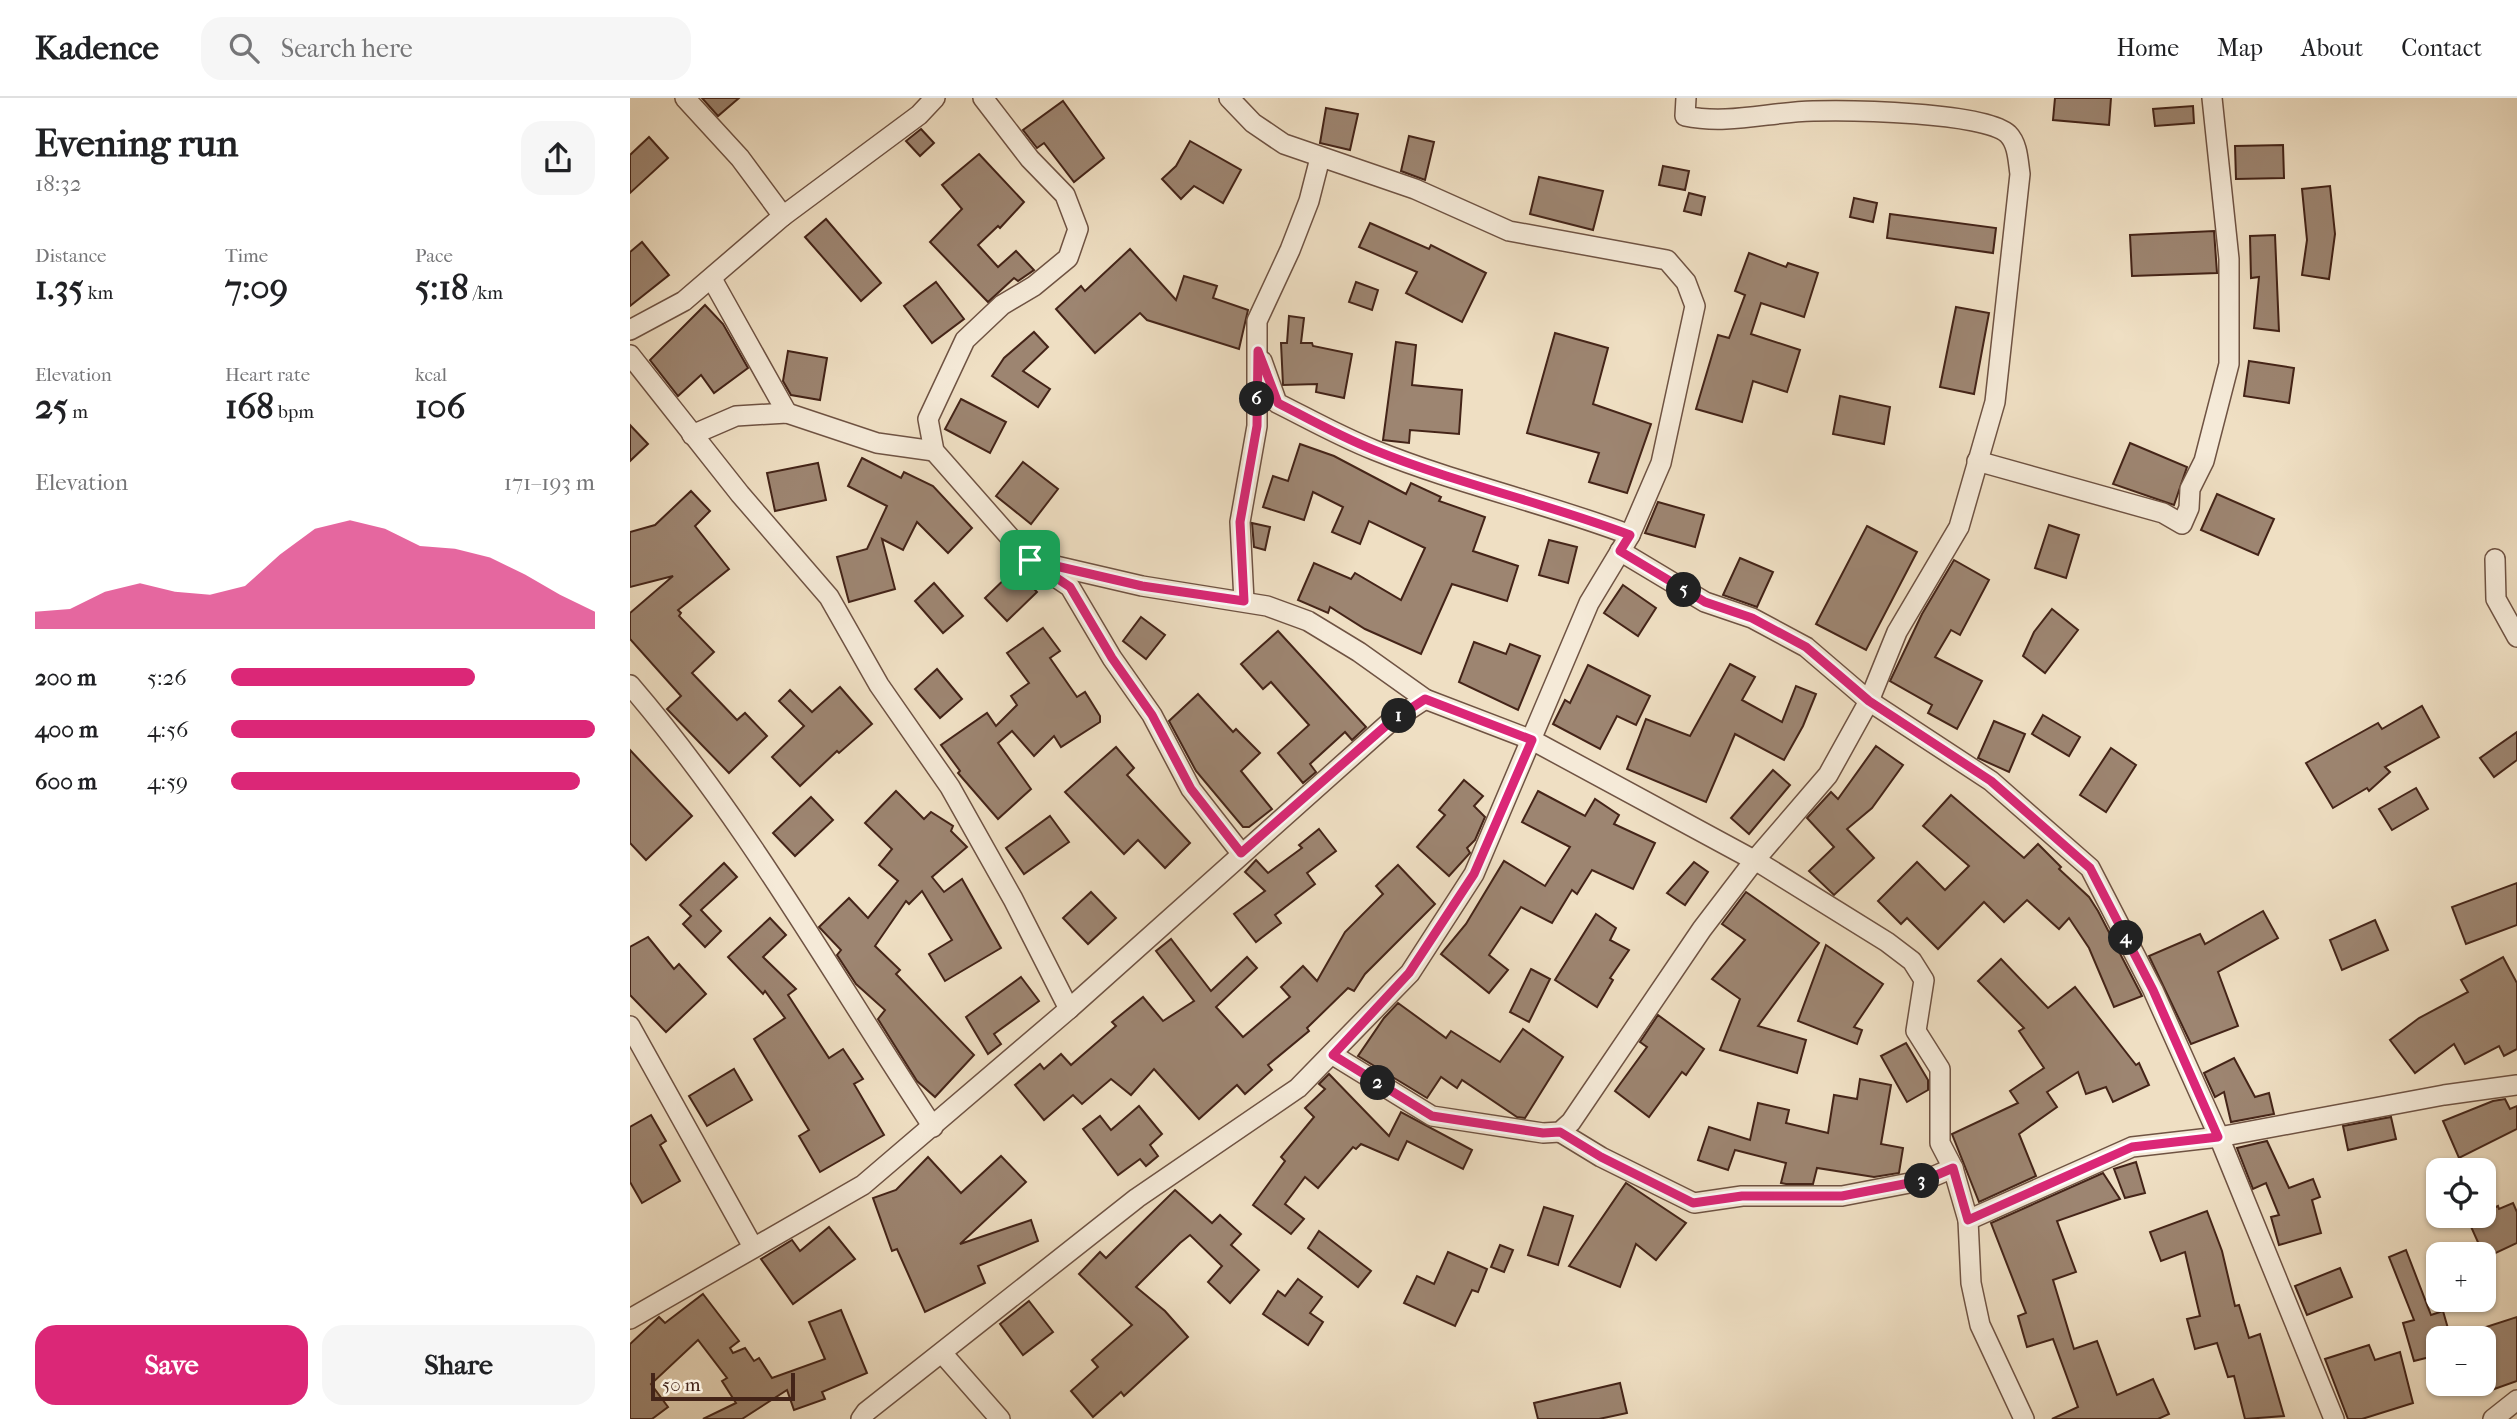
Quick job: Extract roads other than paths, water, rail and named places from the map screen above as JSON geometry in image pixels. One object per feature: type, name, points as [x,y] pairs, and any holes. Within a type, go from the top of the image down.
[{"type":"street","points":[[685,98],[740,158],[783,216]]},
{"type":"street","points":[[630,330],[684,302],[783,216],[919,115],[935,98]]},
{"type":"street","points":[[983,98],[1030,159],[1065,195],[1077,229],[1068,258],[1034,286],[1002,305],[965,340],[928,419],[934,451],[1030,560],[1070,587],[1112,658],[1152,715],[1191,789],[1241,853]]},
{"type":"street","points":[[861,1419],[866,1412],[1137,1198],[1298,1088],[1333,1055],[1409,973],[1474,874],[1589,603],[1625,543],[1661,463],[1683,373],[1695,306],[1686,282],[1667,260],[1509,231],[1415,189],[1284,144],[1253,123],[1229,98]]},
{"type":"street","points":[[1560,1132],[1571,1122],[1702,929],[1754,861],[1828,775],[1869,701],[1897,632],[1959,527],[1995,402],[2020,174],[2018,152],[2009,134],[1988,122],[1891,106],[1708,121],[1685,116],[1686,98]]},
{"type":"street","points":[[1977,461],[2163,513],[2182,524],[2189,508],[2190,489],[2204,461],[2229,364],[2229,259],[2212,98]]},
{"type":"street","points":[[1244,601],[1240,522],[1257,426],[1257,321],[1309,201],[1320,158]]},
{"type":"street","points":[[712,279],[787,413]]},
{"type":"street","points":[[1258,351],[1278,403],[1372,450],[1444,475],[1566,511],[1625,543],[1705,602],[1752,618],[1806,647],[1869,701],[1991,781],[2090,868],[2153,990],[2218,1137],[2334,1419]]},
{"type":"street","points":[[630,355],[692,435],[828,597],[879,685],[950,787],[1013,899],[1069,1009]]},
{"type":"street","points":[[692,435],[736,416],[787,413],[877,443],[934,451]]},
{"type":"street","points":[[2495,559],[2496,599],[2517,636]]},
{"type":"street","points":[[1030,560],[1142,586],[1244,601],[1308,621],[1359,652],[1425,699],[1532,740],[1754,861],[1887,942],[1912,961],[1924,980],[1916,1031],[1940,1069],[1940,1143],[1953,1168],[1968,1220],[1971,1283],[1980,1325],[2024,1419]]},
{"type":"street","points":[[630,685],[724,802],[851,1004],[933,1127]]},
{"type":"street","points":[[630,1319],[863,1185],[1069,1009],[1389,723],[1425,699]]},
{"type":"street","points":[[630,1026],[752,1247]]},
{"type":"street","points":[[1333,1055],[1432,1116],[1543,1133],[1560,1132],[1601,1157],[1693,1203],[1742,1196],[1842,1196],[1925,1180],[1953,1168]]},
{"type":"street","points":[[1968,1220],[2132,1147],[2218,1137],[2444,1095],[2517,1085]]},
{"type":"street","points":[[942,1353],[1000,1419]]},
{"type":"street","points":[[2493,1419],[2517,1400]]}]
